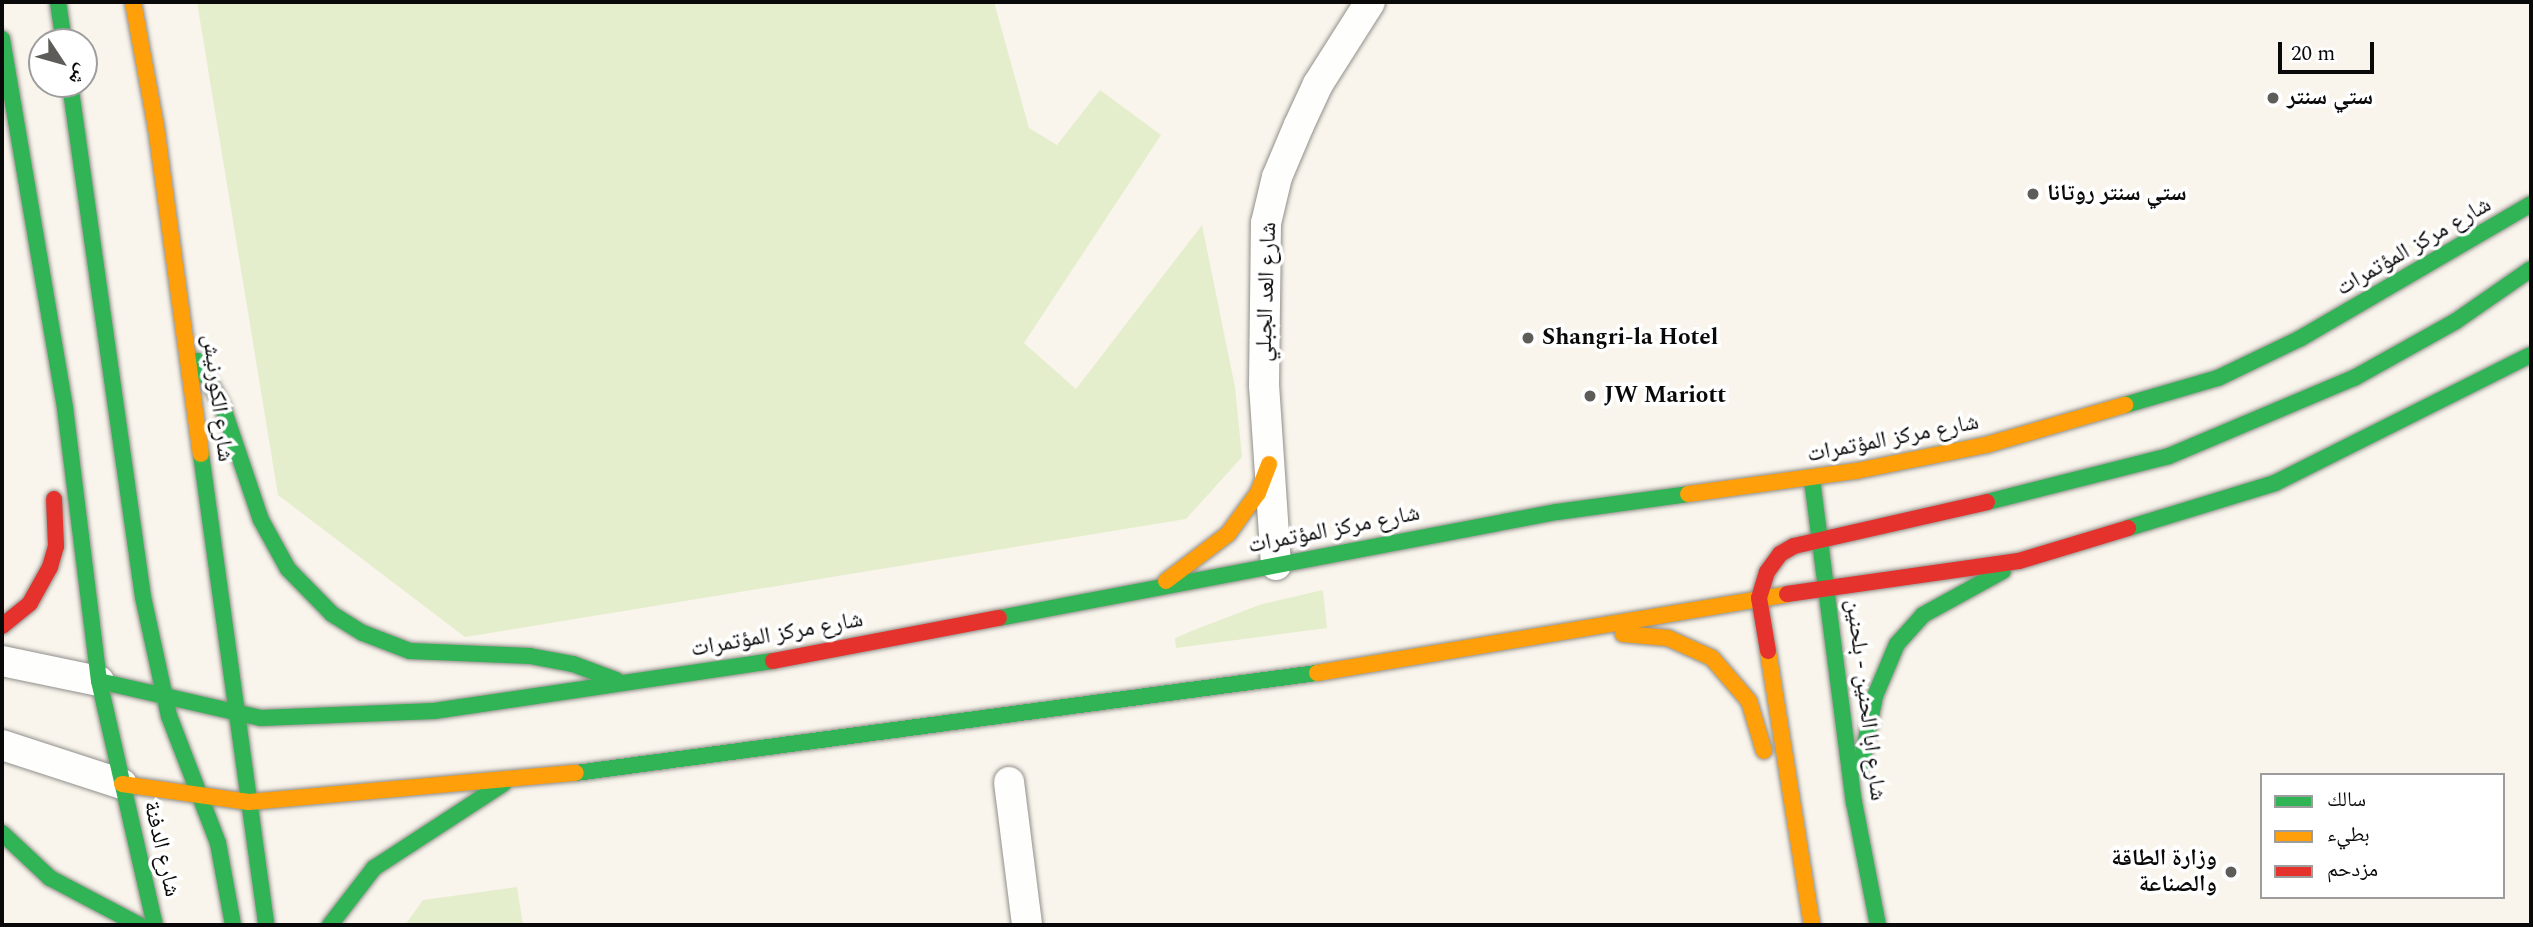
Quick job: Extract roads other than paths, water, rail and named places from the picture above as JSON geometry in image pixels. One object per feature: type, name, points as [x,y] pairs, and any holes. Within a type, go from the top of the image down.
[{"type":"street","points":[[58,2],[62,28]]},
{"type":"street","name":"شارع الكورنيش","points":[[133,2],[188,345],[249,802]]},
{"type":"street","name":"شارع العد الجبلي","points":[[1276,565],[1264,373],[1266,223],[1278,177],[1318,84],[1370,2]]},
{"type":"street","points":[[2,39],[65,408],[99,681],[122,784]]},
{"type":"street","points":[[72,98],[143,597],[164,697],[225,867],[233,925]]},
{"type":"street","name":"شارع مركز المؤتمرات","points":[[99,681],[236,713],[296,720],[391,716],[743,667],[1557,512],[1812,480],[1986,445],[2218,378],[2301,338],[2531,204]]},
{"type":"street","points":[[1812,925],[1759,598],[1771,564],[1780,554],[1817,541],[2090,479],[2169,456],[2354,379],[2456,321],[2531,269]]},
{"type":"street","points":[[188,345],[222,405],[261,520],[288,569],[332,614],[363,633],[410,651],[530,656],[573,664],[621,682]]},
{"type":"street","points":[[2,745],[122,784],[249,802],[507,781],[1157,698],[1577,632],[1828,587],[2019,561],[2276,483],[2531,355]]},
{"type":"street","points":[[53,453],[65,408]]},
{"type":"street","points":[[1156,588],[1228,534],[1258,493],[1269,464]]},
{"type":"street","points":[[2,626],[30,603],[50,567],[56,525],[53,478]]},
{"type":"street","name":"شارع ابا الحنين - بلحنين","points":[[1812,480],[1817,541],[1828,587],[1854,802],[1878,925]]},
{"type":"street","points":[[1854,802],[1875,696],[1897,644],[1923,615],[2019,561]]},
{"type":"street","points":[[1577,632],[1668,638],[1712,658],[1749,701],[1771,770],[1791,793]]},
{"type":"street","points":[[2,661],[99,681]]},
{"type":"street","points":[[330,925],[374,868],[507,781]]},
{"type":"street","points":[[1009,782],[1027,925]]},
{"type":"street","name":"شارع الدفنة","points":[[122,784],[155,925]]},
{"type":"street","points":[[249,802],[267,925]]},
{"type":"street","points":[[2,833],[42,872]]},
{"type":"street","points":[[2,861],[42,872],[139,925]]},
{"type":"street","points":[[1808,900],[1831,925]]},
{"type":"place","name":"ستي سنتر","points":[[2273,98]]},
{"type":"place","name":"ستي سنتر روتانا","points":[[2033,194]]},
{"type":"place","name":"Shangri-la Hotel","points":[[1528,338]]},
{"type":"place","name":"JW Mariott","points":[[1590,396]]},
{"type":"place","name":"وزارة الطاقة والصناعة","points":[[2231,872]]}]
